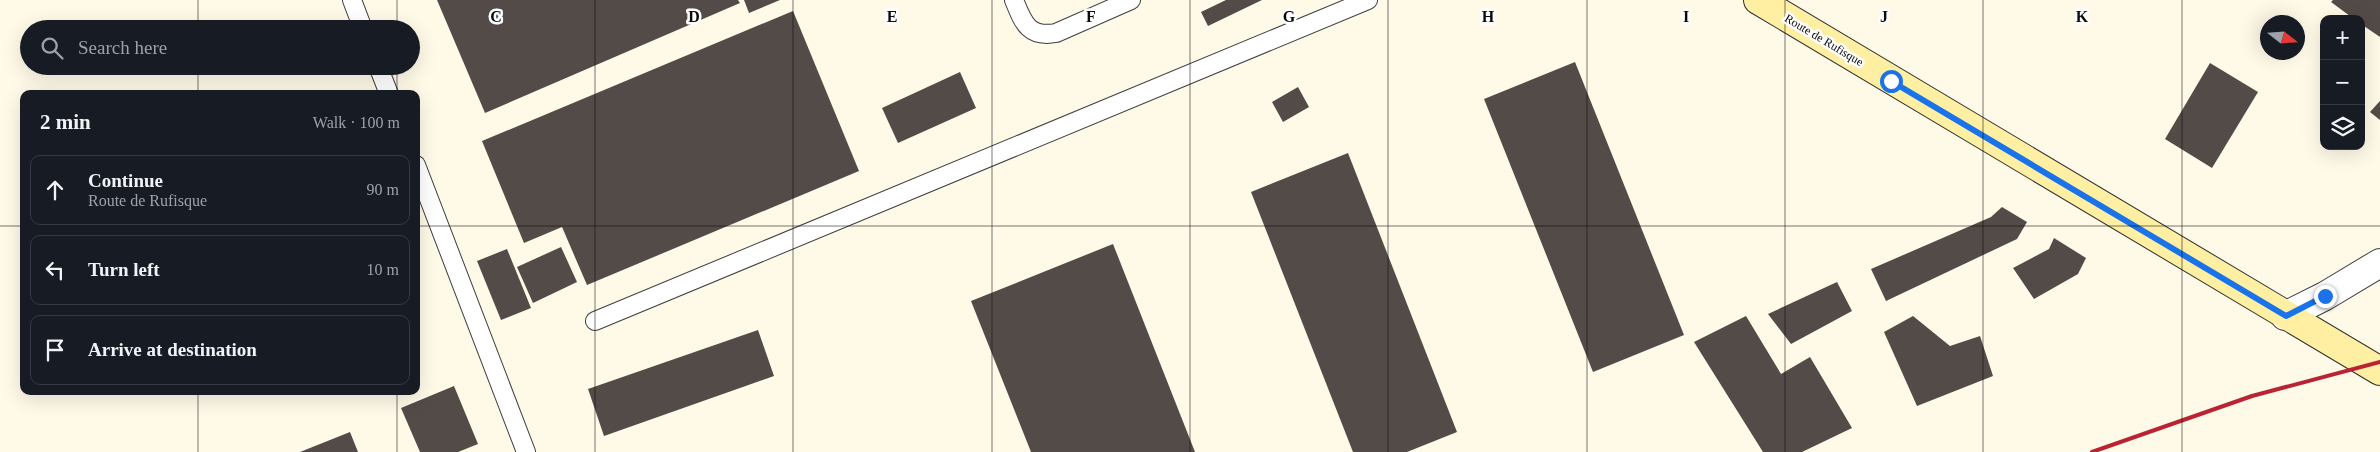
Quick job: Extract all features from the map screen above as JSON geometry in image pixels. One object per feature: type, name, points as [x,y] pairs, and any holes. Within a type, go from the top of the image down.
[{"type":"main road","name":"Route de Rufisque","points":[[1758,0],[2380,371]]},
{"type":"street","points":[[2286,316],[2325,296],[2380,263]]},
{"type":"lane","points":[[352,0],[360,20]]},
{"type":"lane","points":[[1014,0],[1023,21],[1030,29],[1046,35],[1056,33],[1131,0]]},
{"type":"lane","points":[[595,321],[1368,0]]},
{"type":"lane","points":[[381,75],[387,90]]},
{"type":"lane","points":[[420,175],[526,452]]},
{"type":"building","points":[[437,0],[738,0],[740,3],[485,113]]},
{"type":"building","points":[[744,0],[780,0],[749,13]]},
{"type":"building","points":[[1226,0],[1262,0],[1208,26],[1201,12]]},
{"type":"building","points":[[2333,0],[2380,0],[2380,37],[2365,27],[2365,15],[2349,15],[2331,2]]},
{"type":"building","points":[[793,11],[859,171],[587,285],[562,227],[524,243],[482,141]]},
{"type":"building","points":[[1575,62],[1684,335],[1593,372],[1484,99]]},
{"type":"building","points":[[2210,63],[2258,92],[2212,168],[2165,139]]},
{"type":"building","points":[[960,72],[976,108],[898,143],[882,108]]},
{"type":"building","points":[[1298,87],[1309,107],[1283,122],[1272,102]]},
{"type":"building","points":[[2380,101],[2380,120],[2370,112]]},
{"type":"building","points":[[1348,153],[1457,432],[1407,452],[1353,452],[1251,192]]},
{"type":"building","points":[[2002,207],[2027,222],[2017,239],[1886,301],[1871,269],[1991,217]]},
{"type":"building","points":[[2054,238],[2086,258],[2078,274],[2034,299],[2013,268],[2049,249]]},
{"type":"building","points":[[1113,244],[1195,452],[1031,452],[971,301]]},
{"type":"building","points":[[561,247],[577,282],[533,303],[517,267]]},
{"type":"building","points":[[507,249],[531,308],[501,320],[477,261]]},
{"type":"building","points":[[1837,282],[1852,311],[1791,344],[1768,314]]},
{"type":"building","points":[[1746,316],[1781,374],[1810,357],[1852,428],[1802,452],[1763,452],[1694,342]]},
{"type":"building","points":[[1913,316],[1950,346],[1980,336],[1993,376],[1917,406],[1884,332]]},
{"type":"building","points":[[758,330],[774,376],[604,436],[588,389]]},
{"type":"building","points":[[454,386],[478,444],[458,452],[420,452],[401,408]]},
{"type":"building","points":[[350,432],[358,452],[300,452]]},
{"type":"railway","points":[[2092,452],[2252,396],[2380,362]]},
{"type":"route","points":[[1891,81],[2286,316],[2325,296]]}]
